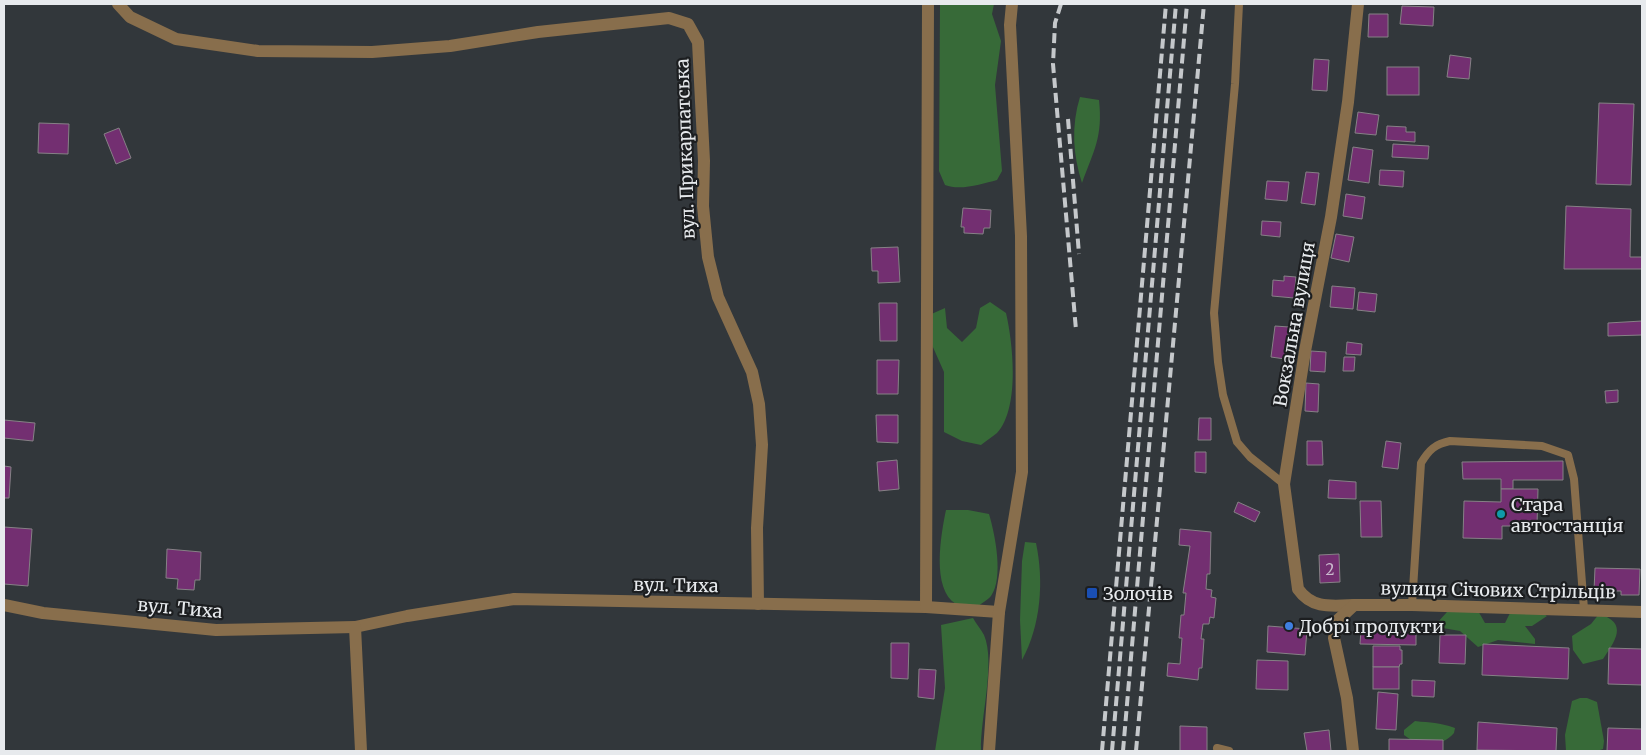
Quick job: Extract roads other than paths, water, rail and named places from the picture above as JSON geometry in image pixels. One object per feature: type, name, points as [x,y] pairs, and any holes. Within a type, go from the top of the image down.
[{"type":"street","name":"вул. Прикарпатська","points":[[118,4],[130,17],[176,40],[258,51],[372,52],[450,46],[538,32],[669,18],[688,24],[698,42],[704,162],[703,206],[708,257],[718,297],[752,372],[759,404],[762,445],[757,528],[758,604]]},
{"type":"street","points":[[926,607],[928,4]]},
{"type":"street","points":[[989,751],[999,612],[1022,462],[1021,246],[1010,25],[1012,4]]},
{"type":"street","name":"Вокзальна вулиця","points":[[1354,605],[1323,606],[1314,604],[1304,598],[1298,589],[1284,484],[1305,351],[1331,217],[1348,102],[1358,4]]},
{"type":"street","name":"вул. Тиха","points":[[4,605],[42,612],[216,630],[355,628],[407,616],[514,599],[926,607],[999,612]]},
{"type":"street","points":[[1353,751],[1346,698],[1334,638],[1338,620],[1354,605]]},
{"type":"street","name":"вулиця Січових Стрільців","points":[[1354,605],[1584,609],[1642,612]]},
{"type":"street","points":[[355,628],[361,751]]},
{"type":"lane","points":[[1239,4],[1235,84],[1214,313],[1218,362],[1223,395],[1237,442],[1250,457],[1284,484]]},
{"type":"lane","points":[[1412,605],[1422,463],[1429,450],[1439,443],[1450,441],[1542,446],[1558,449],[1568,455],[1574,479],[1584,609]]},
{"type":"lane","points":[[1217,748],[1229,751]]},
{"type":"railway","points":[[1061,4],[1055,23],[1053,64],[1076,330]]},
{"type":"railway","points":[[1102,751],[1166,4]]},
{"type":"railway","points":[[1112,751],[1176,4]]},
{"type":"railway","points":[[1123,751],[1187,4]]},
{"type":"railway","points":[[1136,751],[1204,4]]},
{"type":"railway","points":[[1068,119],[1079,254]]},
{"type":"place","name":"Стара автостанція","points":[[1501,514]]},
{"type":"place","name":"Золочів","points":[[1092,593]]},
{"type":"place","name":"Добрі продукти","points":[[1289,626]]}]
